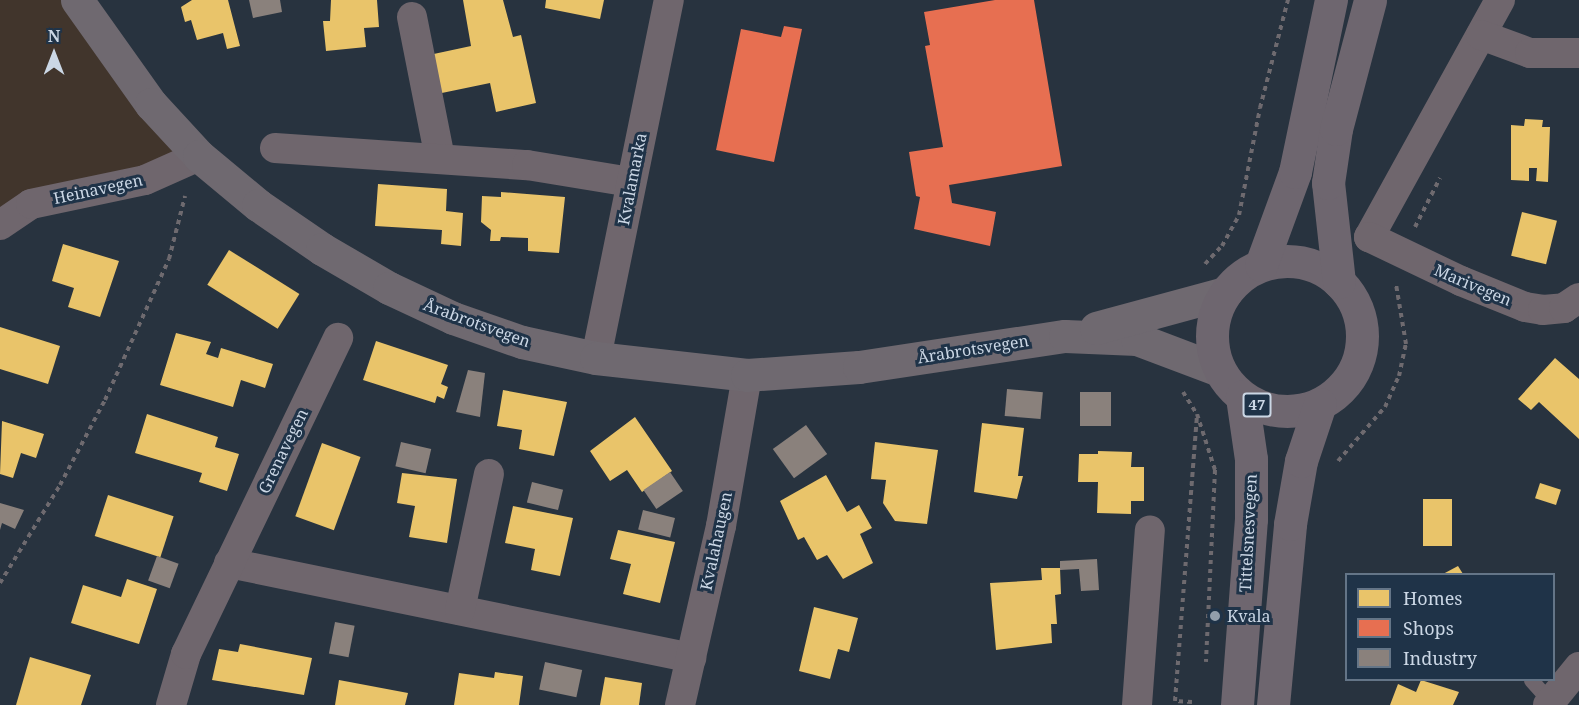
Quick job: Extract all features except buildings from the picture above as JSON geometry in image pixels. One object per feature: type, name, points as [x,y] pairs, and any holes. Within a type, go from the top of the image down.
[{"type":"main road","name":"Årabrotsvegen","points":[[77,0],[151,104],[202,159],[258,205],[322,249],[388,288],[453,318],[522,342],[596,358],[747,375],[859,367],[1065,336],[1225,293]]},
{"type":"main road","points":[[1261,265],[1295,172],[1331,0]]},
{"type":"main road","name":"47","points":[[1339,282],[1330,224],[1328,183],[1336,129],[1370,0]]},
{"type":"main road","name":"47","points":[[1289,261],[1316,267],[1339,282],[1354,301],[1361,324],[1361,348],[1354,371],[1339,390],[1320,404],[1294,411],[1266,409],[1242,397],[1219,370],[1211,344],[1212,326],[1225,293],[1241,276],[1261,265],[1289,261]]},
{"type":"main road","name":"Årabrotsvegen","points":[[1065,336],[1137,339],[1219,370]]},
{"type":"main road","name":"Tittelsnesvegen","points":[[1237,705],[1251,519],[1251,459],[1242,397]]},
{"type":"main road","points":[[1273,705],[1290,524],[1301,461],[1320,404]]},
{"type":"street","name":"Kvalamarka","points":[[596,358],[669,0]]},
{"type":"street","points":[[1500,0],[1481,35],[1530,53],[1579,54]]},
{"type":"street","points":[[412,17],[440,158]]},
{"type":"street","name":"Marivegen","points":[[1481,35],[1369,237],[1525,307],[1543,310],[1564,308],[1579,298]]},
{"type":"street","points":[[275,148],[527,165],[631,182]]},
{"type":"street","name":"Heinavegen","points":[[0,225],[32,204],[145,180],[202,159]]},
{"type":"street","name":"Grenavegen","points":[[171,705],[186,654],[338,338]]},
{"type":"street","name":"Kvalahaugen","points":[[680,705],[721,526],[747,375]]},
{"type":"street","points":[[460,610],[489,474]]},
{"type":"street","points":[[1137,705],[1150,530]]},
{"type":"street","points":[[229,563],[691,658]]},
{"type":"street","points":[[1543,695],[1579,667]]},
{"type":"path","points":[[1200,269],[1222,246],[1239,215],[1260,108],[1288,0]]},
{"type":"path","points":[[0,583],[60,485],[105,400],[169,259],[184,197],[202,159]]},
{"type":"path","points":[[1335,465],[1385,407],[1399,376],[1406,345],[1395,280],[1402,253],[1444,170]]},
{"type":"path","points":[[1178,388],[1197,414],[1215,470],[1204,653],[1207,673]]},
{"type":"path","points":[[1192,702],[1175,701],[1197,414]]},
{"type":"shaded area","points":[[0,0],[83,0],[197,158],[0,209]]},
{"type":"place","name":"Kvala","points":[[1215,616]]}]
